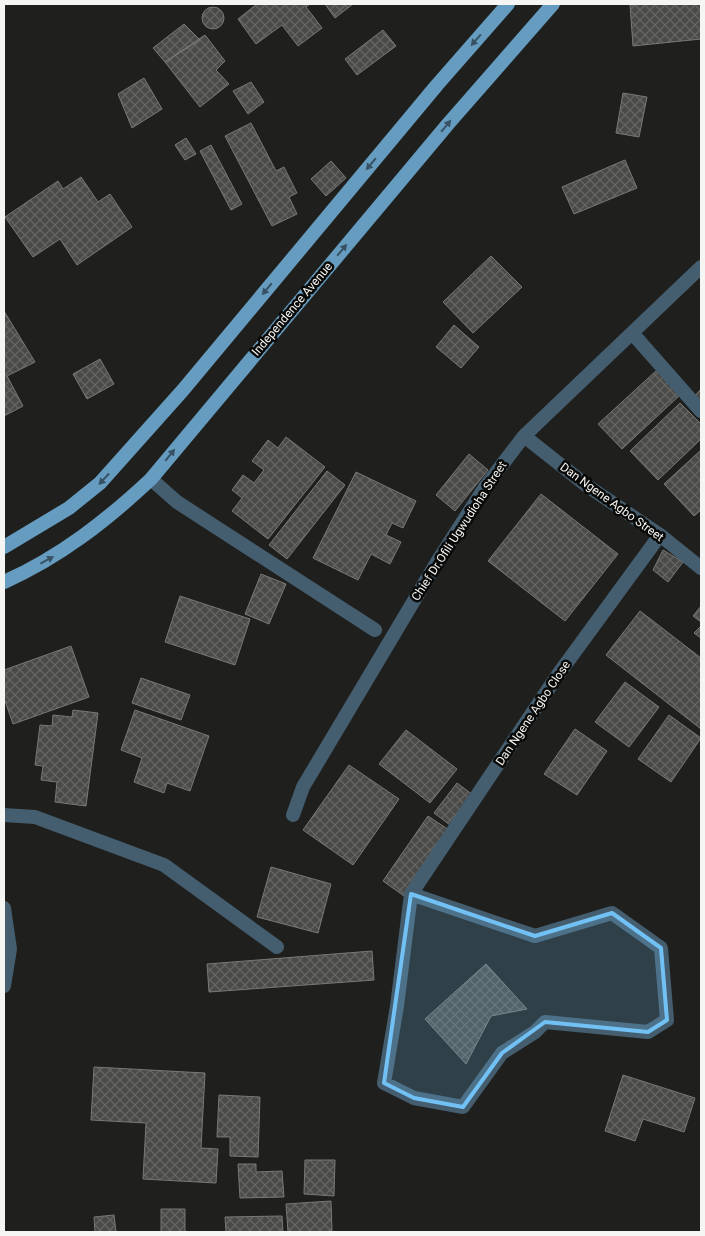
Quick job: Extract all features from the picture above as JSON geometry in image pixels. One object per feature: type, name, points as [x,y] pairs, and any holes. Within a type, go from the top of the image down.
[{"type":"main road","points":[[4,547],[69,508],[100,483],[183,390],[437,85],[508,4]]},
{"type":"main road","name":"Independence Avenue","points":[[4,582],[53,557],[86,535],[115,513],[151,479],[448,124],[553,4]]},
{"type":"street","name":"Chief Dr.Ofili Ugwudioha Street","points":[[293,815],[303,786],[485,487],[524,436],[701,267]]},
{"type":"street","points":[[633,334],[701,411]]},
{"type":"street","name":"Dan Ngene Agbo Street","points":[[524,436],[586,485],[660,535],[701,568]]},
{"type":"street","points":[[151,479],[177,502],[375,630]]},
{"type":"street","name":"Dan Ngene Agbo Close","points":[[411,894],[557,676],[660,535]]},
{"type":"street","points":[[4,815],[35,816],[164,865],[277,947]]},
{"type":"street","points":[[411,894],[535,936],[612,913],[661,948],[666,1020],[648,1032],[545,1022],[534,1032],[502,1053],[463,1107],[414,1098],[384,1083],[411,894]]},
{"type":"street","points":[[4,908],[10,949],[4,986]]},
{"type":"highlighted area","points":[[411,894],[535,936],[612,913],[661,948],[667,1020],[648,1032],[545,1022],[502,1053],[463,1107],[414,1098],[384,1083]]},
{"type":"building","points":[[257,4],[310,4],[306,7],[322,28],[298,46],[282,25],[256,44],[238,19]]},
{"type":"building","points":[[325,4],[353,4],[335,18]]},
{"type":"building","points":[[701,4],[701,39],[633,46],[630,5]]},
{"type":"building","points":[[213,7],[221,10],[224,18],[221,26],[213,29],[205,26],[202,18],[205,10]]},
{"type":"building","points":[[184,24],[200,40],[165,62],[153,48]]},
{"type":"building","points":[[383,30],[396,46],[357,75],[345,59]]},
{"type":"building","points":[[205,35],[225,61],[216,70],[229,84],[200,107],[165,62]]},
{"type":"building","points":[[144,78],[162,109],[132,128],[118,94]]},
{"type":"building","points":[[251,82],[264,102],[248,114],[233,91]]},
{"type":"building","points":[[623,93],[647,97],[639,137],[616,133]]},
{"type":"building","points":[[251,123],[276,171],[284,167],[297,193],[289,197],[297,214],[272,226],[225,136]]},
{"type":"building","points":[[186,138],[196,154],[185,160],[175,145]]},
{"type":"building","points":[[211,145],[242,204],[231,210],[200,151]]},
{"type":"building","points":[[625,160],[637,188],[574,214],[562,187]]},
{"type":"building","points":[[331,161],[346,178],[326,196],[311,179]]},
{"type":"building","points":[[81,177],[98,202],[110,194],[132,227],[77,265],[60,239],[33,257],[5,217],[58,181],[63,189]]},
{"type":"building","points":[[491,256],[522,287],[473,333],[443,302]]},
{"type":"building","points":[[4,311],[35,362],[7,376],[23,406],[4,416]]},
{"type":"building","points":[[454,325],[479,347],[461,368],[436,347]]},
{"type":"building","points":[[100,359],[114,384],[87,399],[73,374]]},
{"type":"building","points":[[657,370],[680,395],[622,449],[598,424]]},
{"type":"building","points":[[701,389],[701,408],[692,399]]},
{"type":"building","points":[[680,403],[701,424],[701,439],[658,480],[630,451]]},
{"type":"building","points":[[286,437],[325,467],[268,539],[232,511],[242,498],[232,490],[243,475],[254,483],[264,470],[252,461],[268,440],[278,448]]},
{"type":"building","points":[[701,450],[701,510],[694,516],[664,484]]},
{"type":"building","points":[[469,454],[488,470],[455,511],[436,495]]},
{"type":"building","points":[[327,471],[345,485],[287,559],[269,545]]},
{"type":"building","points":[[356,472],[416,501],[403,528],[392,523],[386,535],[401,542],[390,564],[371,554],[358,580],[313,558]]},
{"type":"building","points":[[541,494],[618,554],[565,621],[488,561]]},
{"type":"building","points":[[663,550],[683,562],[668,582],[653,570]]},
{"type":"building","points":[[261,574],[286,584],[269,624],[245,614]]},
{"type":"building","points":[[180,596],[250,619],[235,665],[165,642]]},
{"type":"building","points":[[701,606],[701,622],[693,616]]},
{"type":"building","points":[[640,611],[701,658],[701,729],[606,655]]},
{"type":"building","points":[[701,626],[701,638],[694,633]]},
{"type":"building","points":[[71,646],[89,697],[13,724],[4,698],[4,670]]},
{"type":"building","points":[[141,678],[190,695],[181,720],[132,703]]},
{"type":"building","points":[[625,682],[659,707],[629,747],[595,722]]},
{"type":"building","points":[[73,710],[98,713],[86,806],[55,802],[57,782],[41,780],[43,766],[35,765],[40,725],[52,726],[53,715],[72,717]]},
{"type":"building","points":[[135,710],[209,736],[190,791],[167,783],[164,793],[134,782],[142,758],[121,750]]},
{"type":"building","points":[[669,715],[701,738],[671,782],[638,759]]},
{"type":"building","points":[[575,729],[607,751],[577,795],[544,774]]},
{"type":"building","points":[[406,730],[457,769],[430,803],[379,764]]},
{"type":"building","points":[[349,765],[399,799],[353,865],[303,830]]},
{"type":"building","points":[[457,783],[473,795],[450,825],[434,813]]},
{"type":"building","points":[[428,816],[449,830],[404,896],[383,881]]},
{"type":"building","points":[[271,867],[331,884],[318,933],[257,917]]},
{"type":"building","points":[[372,951],[374,980],[209,992],[207,964]]},
{"type":"building","points":[[486,964],[527,1009],[491,1016],[466,1064],[425,1019]]},
{"type":"building","points":[[94,1067],[205,1073],[201,1148],[218,1149],[216,1183],[143,1179],[146,1123],[91,1120]]},
{"type":"building","points":[[623,1075],[695,1098],[684,1132],[643,1119],[635,1141],[605,1131]]},
{"type":"building","points":[[219,1095],[260,1097],[258,1157],[230,1156],[230,1137],[217,1137]]},
{"type":"building","points":[[305,1160],[335,1160],[334,1196],[304,1194]]},
{"type":"building","points":[[238,1164],[256,1164],[256,1172],[282,1171],[284,1197],[240,1198]]},
{"type":"building","points":[[331,1201],[332,1232],[288,1232],[286,1204]]},
{"type":"building","points":[[161,1209],[185,1209],[185,1232],[161,1232]]},
{"type":"building","points":[[114,1215],[116,1232],[95,1232],[94,1217]]},
{"type":"building","points":[[282,1216],[283,1232],[226,1232],[225,1217]]}]
